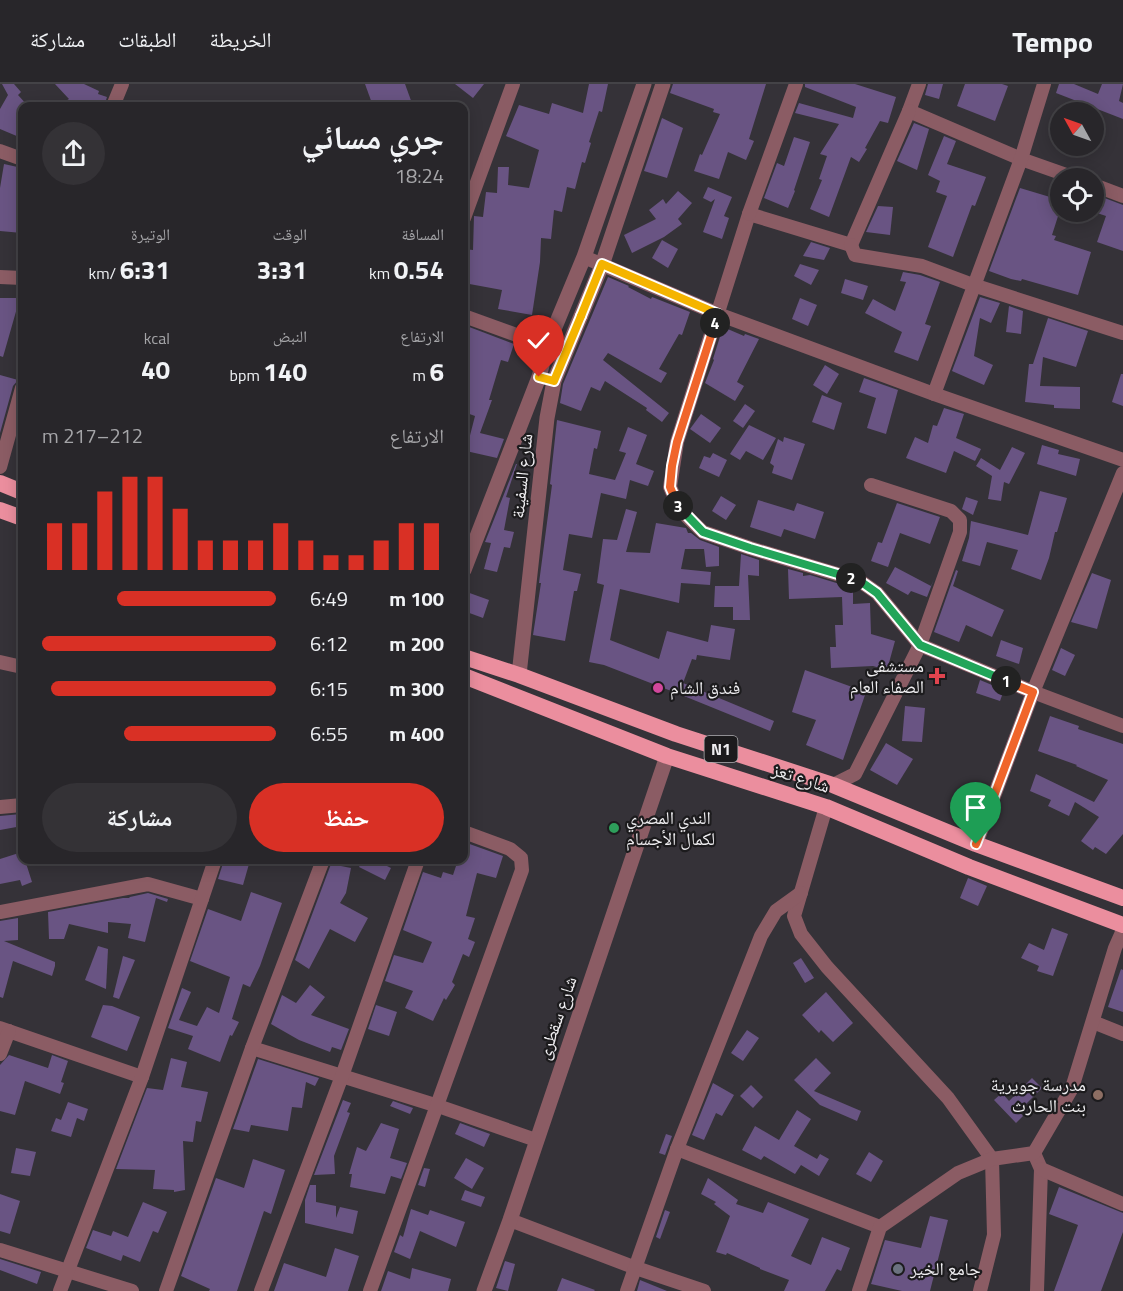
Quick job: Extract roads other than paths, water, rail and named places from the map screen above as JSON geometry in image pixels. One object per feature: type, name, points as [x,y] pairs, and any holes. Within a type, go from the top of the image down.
[{"type":"highway","points":[[0,483],[18,490]]},
{"type":"highway","points":[[0,510],[18,517]]},
{"type":"highway","name":"شارع تعز","points":[[468,658],[676,734],[859,795],[976,844],[1123,898]]},
{"type":"highway","name":"شارع تعز","points":[[468,678],[667,756],[826,807],[969,867],[1123,925]]},
{"type":"highway","points":[[667,756],[676,734]]},
{"type":"highway","points":[[969,867],[976,844]]},
{"type":"street","points":[[115,102],[122,84]]},
{"type":"street","points":[[468,207],[513,84]]},
{"type":"street","name":"شارع السفينة","points":[[468,560],[584,257],[644,84]]},
{"type":"street","name":"شارع السفينة","points":[[519,675],[547,418],[554,381],[602,264],[663,84]]},
{"type":"street","points":[[796,84],[749,214],[677,442],[670,487],[680,510],[703,532],[860,581],[877,593],[920,645],[1123,726]]},
{"type":"street","points":[[919,84],[851,245],[855,255],[922,266],[973,285],[1123,333]]},
{"type":"street","points":[[934,394],[1021,159],[1044,84]]},
{"type":"street","points":[[909,111],[1050,169]]},
{"type":"street","points":[[0,151],[18,158]]},
{"type":"street","points":[[1104,189],[1123,196]]},
{"type":"street","points":[[749,214],[851,245]]},
{"type":"street","points":[[584,257],[718,314],[934,394],[1123,460]]},
{"type":"street","points":[[0,278],[18,279]]},
{"type":"street","points":[[468,317],[548,346]]},
{"type":"street","points":[[539,377],[554,381]]},
{"type":"street","points":[[0,467],[18,402]]},
{"type":"street","points":[[976,844],[1033,692],[1123,473]]},
{"type":"street","points":[[833,786],[855,774],[920,645],[960,532],[960,520],[951,510],[871,485]]},
{"type":"street","points":[[0,662],[18,666]]},
{"type":"street","name":"شارع سقطرى","points":[[484,1291],[667,756]]},
{"type":"street","points":[[855,774],[859,795]]},
{"type":"street","points":[[0,807],[18,805]]},
{"type":"street","points":[[826,807],[794,916],[801,934],[827,967],[948,1098],[992,1159],[994,1235],[980,1291]]},
{"type":"street","points":[[370,1291],[522,870],[521,858],[510,849],[468,833]]},
{"type":"street","points":[[60,1291],[142,1077],[214,864]]},
{"type":"street","points":[[166,1291],[252,1048],[321,864]]},
{"type":"street","points":[[261,1291],[342,1076],[417,864]]},
{"type":"street","points":[[0,912],[148,884],[202,899]]},
{"type":"street","points":[[627,1291],[677,1149],[760,936],[776,911],[801,893]]},
{"type":"street","points":[[1034,1153],[1072,1088],[1115,948],[1123,930]]},
{"type":"street","points":[[1093,1022],[1123,1034]]},
{"type":"street","points":[[0,1054],[4,1030],[142,1077]]},
{"type":"street","points":[[252,1048],[438,1106],[536,1140]]},
{"type":"street","points":[[677,1149],[880,1227]]},
{"type":"street","points":[[859,1291],[880,1227],[958,1173],[992,1159],[1034,1153]]},
{"type":"street","points":[[1034,1153],[1041,1169],[1037,1291]]},
{"type":"street","points":[[1041,1169],[1123,1204]]},
{"type":"street","points":[[510,1220],[704,1291]]},
{"type":"street","points":[[0,1250],[132,1291]]},
{"type":"place","name":"مستشفى الصفاء العام","points":[[937,676]]},
{"type":"place","name":"فندق الشام","points":[[658,688]]},
{"type":"place","name":"الندي المصري لكمال الأجسام","points":[[614,828]]},
{"type":"place","name":"مدرسة جويرية بنت الحارث","points":[[1098,1095]]},
{"type":"place","name":"جامع الخير","points":[[898,1269]]}]
